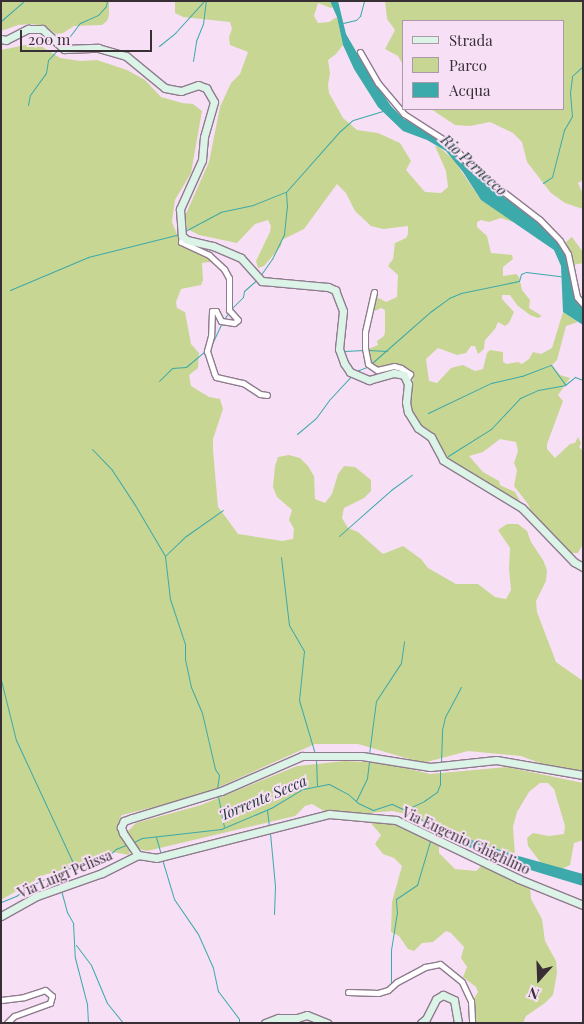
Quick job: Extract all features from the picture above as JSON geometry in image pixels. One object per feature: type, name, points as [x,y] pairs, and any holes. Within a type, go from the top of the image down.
[{"type":"main road","points":[[1,39],[6,40],[28,29],[42,28],[64,49],[98,48],[126,56],[165,88],[181,91],[198,85],[206,88],[214,102],[204,137],[202,160],[180,209],[182,236],[241,258],[262,281],[328,287],[335,290],[343,311],[341,358],[350,372],[369,380],[394,373],[400,374],[407,379],[406,402],[408,412],[418,428],[431,437],[443,460],[522,508],[574,562],[583,567]]},
{"type":"main road","points":[[136,853],[123,833],[121,826],[124,821],[221,791],[302,756],[362,756],[424,767],[496,760],[583,775]]},
{"type":"main road","name":"Via Eugenio Ghighlino","points":[[136,853],[156,858],[329,814],[396,820],[519,879],[583,905]]},
{"type":"main road","name":"Via Luigi Pelissa","points":[[1,916],[37,896],[102,873],[136,853]]},
{"type":"main road","points":[[421,1023],[436,999],[443,995],[454,1000],[458,1023]]},
{"type":"main road","points":[[265,1023],[278,1018],[297,1018],[307,1015],[327,1023]]},
{"type":"street","points":[[360,52],[378,83],[404,114],[452,145],[470,166],[540,220],[560,241],[568,254],[577,297],[583,304]]},
{"type":"street","points":[[182,236],[181,242],[209,255],[224,269],[229,278],[229,310],[238,320],[234,323],[221,321],[216,311],[212,311],[207,351],[214,374],[216,377],[243,383],[260,394],[266,395]]},
{"type":"street","points":[[374,292],[365,332],[364,348],[368,364],[377,370],[398,366],[409,373],[410,376],[407,379]]},
{"type":"street","points":[[348,992],[378,993],[388,990],[396,982],[426,966],[440,964],[462,982],[471,1001],[472,1023]]},
{"type":"street","points":[[1,1000],[24,997],[45,990],[52,996],[50,1003],[14,1016],[7,1023]]},
{"type":"green space","points":[[1,1],[109,1],[109,15],[107,21],[102,25],[74,26],[63,33],[56,34],[45,26],[31,24],[18,25],[1,31]]},
{"type":"green space","points":[[175,1],[330,1],[333,7],[331,8],[318,3],[314,16],[318,23],[329,22],[337,17],[343,45],[328,60],[330,73],[328,85],[329,93],[343,118],[357,130],[378,133],[400,143],[411,161],[406,170],[425,192],[441,193],[448,187],[446,171],[435,146],[439,147],[453,159],[481,200],[513,220],[513,222],[501,218],[489,222],[481,220],[477,222],[477,227],[487,236],[491,253],[512,255],[513,259],[503,267],[503,276],[516,274],[519,277],[522,290],[530,300],[529,308],[542,316],[538,318],[530,315],[517,305],[510,295],[502,295],[502,299],[514,312],[509,323],[505,326],[498,322],[495,329],[485,340],[484,349],[478,354],[475,346],[471,346],[466,353],[457,355],[438,348],[426,359],[429,381],[437,383],[451,368],[463,365],[475,371],[483,369],[487,353],[490,350],[503,352],[503,362],[507,364],[518,362],[522,364],[529,359],[533,352],[541,354],[552,348],[563,312],[578,322],[566,326],[557,360],[552,365],[560,375],[570,378],[558,395],[563,401],[547,444],[547,449],[555,458],[570,444],[575,443],[578,437],[581,443],[579,447],[583,451],[583,544],[578,553],[570,553],[564,548],[532,514],[528,504],[514,486],[517,470],[514,463],[518,451],[516,442],[500,439],[483,452],[469,456],[483,472],[499,481],[500,485],[515,492],[520,501],[447,459],[419,425],[411,410],[409,400],[413,380],[409,369],[402,366],[375,367],[370,362],[366,350],[378,345],[377,341],[384,336],[385,332],[385,310],[381,308],[375,311],[373,309],[375,296],[386,302],[397,297],[398,275],[388,266],[393,259],[395,243],[406,238],[408,226],[383,229],[371,226],[355,211],[346,193],[337,184],[304,229],[282,240],[281,246],[264,266],[258,268],[256,261],[270,232],[271,226],[268,220],[255,224],[237,243],[199,235],[187,229],[185,216],[209,162],[220,107],[231,83],[240,74],[248,52],[230,45],[229,37],[232,29],[230,22],[183,17],[175,13]]},
{"type":"green space","points":[[385,1],[583,1],[583,180],[578,183],[583,194],[583,209],[565,203],[551,193],[527,162],[522,142],[513,133],[490,122],[470,126],[455,125],[432,110],[564,110],[564,20],[402,20],[402,63],[398,56],[385,49],[395,30],[387,19]]},
{"type":"green space","points":[[30,44],[41,46],[60,58],[81,61],[97,60],[127,70],[145,80],[161,97],[193,104],[202,111],[191,173],[175,200],[172,222],[180,242],[213,259],[210,262],[202,263],[203,280],[201,285],[181,289],[176,302],[177,308],[185,312],[191,344],[199,353],[198,368],[189,375],[191,386],[209,397],[220,399],[223,409],[213,439],[218,507],[238,534],[282,541],[293,539],[294,529],[289,520],[292,510],[277,497],[273,487],[278,457],[289,455],[300,458],[308,466],[314,476],[315,499],[325,503],[332,494],[338,474],[344,466],[355,467],[371,480],[371,491],[364,498],[344,508],[342,518],[348,528],[358,532],[383,554],[403,546],[421,559],[428,568],[456,584],[478,584],[495,597],[506,599],[511,590],[510,548],[498,530],[507,524],[518,524],[527,531],[547,570],[546,581],[536,601],[537,612],[556,662],[583,681],[583,772],[550,767],[521,756],[468,751],[423,763],[358,744],[315,744],[199,796],[122,815],[119,820],[120,832],[130,850],[129,855],[112,852],[101,859],[44,875],[1,900],[1,50]]},
{"type":"green space","points":[[572,237],[583,252],[583,263],[573,265],[566,242]]},
{"type":"green space","points":[[345,761],[385,763],[430,774],[507,767],[583,783],[583,840],[574,843],[570,865],[562,869],[541,863],[528,846],[527,838],[533,833],[549,836],[564,834],[565,826],[554,789],[548,783],[540,783],[529,792],[517,812],[513,827],[515,855],[440,829],[427,820],[412,821],[402,813],[392,811],[358,814],[324,811],[312,804],[305,806],[295,816],[147,851],[139,849],[127,832],[136,823],[201,805],[297,766]]},
{"type":"green space","points":[[369,821],[400,825],[439,844],[439,853],[455,869],[476,871],[481,866],[530,888],[531,899],[542,919],[545,941],[556,961],[557,973],[553,995],[526,1016],[523,1023],[475,1023],[473,1000],[478,992],[476,987],[463,977],[467,967],[461,958],[464,947],[451,933],[446,931],[433,942],[422,943],[414,951],[408,949],[399,936],[391,932],[392,902],[402,866],[394,858],[383,854],[375,844],[381,835]]},
{"type":"water","points":[[330,1],[338,1],[346,34],[391,106],[404,119],[411,121],[454,149],[463,163],[493,189],[539,223],[560,244],[566,255],[574,295],[583,307],[583,325],[563,312],[561,266],[554,250],[481,200],[463,172],[446,151],[427,140],[403,131],[378,107],[354,69],[343,45],[337,17]]},
{"type":"water","points":[[440,829],[515,855],[583,874],[583,886],[514,865],[439,835],[437,831]]},
{"type":"waterway","points":[[1,21],[24,1]]},
{"type":"waterway","points":[[64,44],[80,23],[98,15],[106,6],[107,1]]},
{"type":"waterway","points":[[159,46],[175,33],[204,1]]},
{"type":"waterway","points":[[193,61],[196,41],[203,24],[206,1]]},
{"type":"waterway","points":[[343,23],[356,20],[360,16],[364,1]]},
{"type":"waterway","points":[[28,105],[30,95],[46,73],[48,60],[59,48]]},
{"type":"waterway","points":[[543,183],[552,177],[564,130],[572,116],[570,93],[572,76],[583,66]]},
{"type":"waterway","points":[[185,231],[220,212],[253,205],[286,192],[339,132],[353,120],[383,111]]},
{"type":"waterway","points":[[260,276],[272,259],[284,234],[287,207],[286,192]]},
{"type":"waterway","points":[[10,290],[88,257],[180,234]]},
{"type":"waterway","points":[[372,363],[430,312],[449,298],[461,293],[519,281],[521,274],[526,272],[561,276]]},
{"type":"waterway","points":[[231,309],[243,297],[244,291],[258,279]]},
{"type":"waterway","points":[[224,319],[229,312]]},
{"type":"waterway","points":[[210,348],[222,322]]},
{"type":"waterway","points":[[344,351],[364,350]]},
{"type":"waterway","points":[[368,350],[387,351]]},
{"type":"waterway","points":[[159,381],[172,368],[186,367],[205,351]]},
{"type":"waterway","points":[[428,413],[491,383],[522,376],[551,365],[565,384]]},
{"type":"waterway","points":[[356,371],[367,367]]},
{"type":"waterway","points":[[297,434],[316,418],[329,400],[352,375]]},
{"type":"waterway","points":[[448,456],[491,429],[520,398],[538,390],[565,385],[575,377],[583,380]]},
{"type":"waterway","points":[[92,449],[112,470],[165,556],[170,599],[185,644],[185,659],[191,687],[202,713],[215,769],[219,775],[217,790]]},
{"type":"waterway","points":[[339,536],[391,490],[412,475]]},
{"type":"waterway","points":[[165,556],[186,536],[223,510]]},
{"type":"waterway","points":[[281,557],[289,625],[304,651],[299,700],[315,754]]},
{"type":"waterway","points":[[369,754],[376,701],[401,663],[404,641]]},
{"type":"waterway","points":[[1,680],[16,740],[75,867]]},
{"type":"waterway","points":[[441,762],[442,730],[445,717],[461,687]]},
{"type":"waterway","points":[[316,758],[317,786]]},
{"type":"waterway","points":[[356,801],[367,778],[369,761]]},
{"type":"waterway","points":[[405,810],[437,792],[440,784],[440,768]]},
{"type":"waterway","name":"Torrente Secca","points":[[132,843],[142,838],[221,829],[271,808],[303,789],[329,784],[348,794],[358,803],[373,810],[392,804],[413,814],[438,831]]},
{"type":"waterway","points":[[218,796],[224,826]]},
{"type":"waterway","points":[[267,810],[269,826]]},
{"type":"waterway","points":[[270,833],[275,886],[274,914]]},
{"type":"waterway","points":[[156,837],[161,855]]},
{"type":"waterway","points":[[391,985],[391,950],[397,914],[396,899],[417,885],[430,841]]},
{"type":"waterway","name":"Torrente Secca","points":[[1,902],[66,869],[103,861],[116,849],[128,844]]},
{"type":"waterway","points":[[162,859],[174,899],[198,934],[213,968],[218,991],[239,1019],[239,1023]]},
{"type":"waterway","points":[[55,874],[59,884]]},
{"type":"waterway","points":[[61,890],[67,912],[73,923],[75,958],[87,1004],[88,1023]]},
{"type":"waterway","points":[[76,945],[91,965],[107,1003],[123,1023]]},
{"type":"water label","name":"Rio Pernecco","points":[[474,165]]}]
